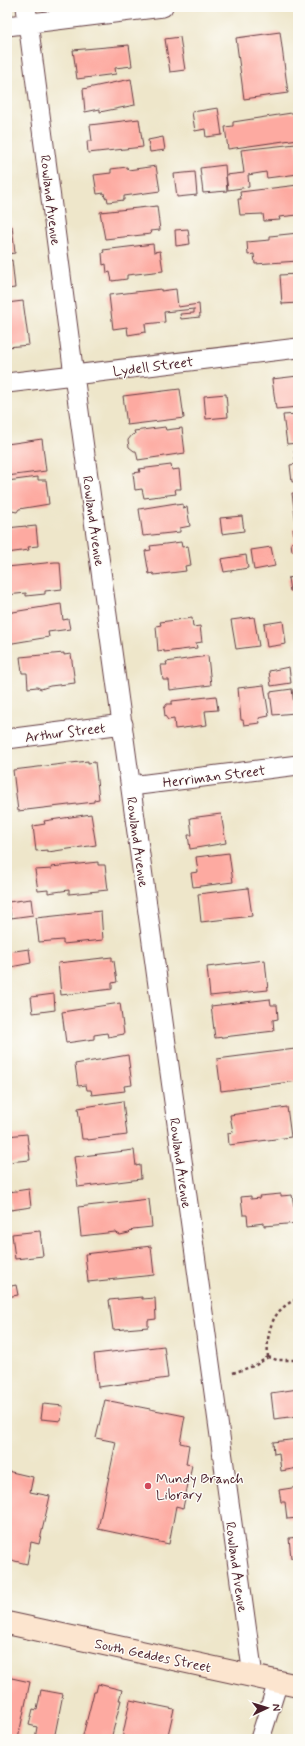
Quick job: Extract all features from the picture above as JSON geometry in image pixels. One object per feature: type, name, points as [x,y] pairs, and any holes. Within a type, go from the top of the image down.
[{"type":"main road","name":"South Geddes Street","points":[[7,1624],[288,1684]]},
{"type":"street","points":[[7,26],[27,15],[163,7]]},
{"type":"street","name":"Rowland Avenue","points":[[27,15],[74,375],[211,1380],[253,1676]]},
{"type":"street","name":"Lydell Street","points":[[7,383],[298,348]]},
{"type":"street","name":"Arthur Street","points":[[7,739],[122,724]]},
{"type":"street","name":"Herriman Street","points":[[131,786],[298,765]]},
{"type":"street","points":[[260,1739],[288,1684]]},
{"type":"path","points":[[268,1357],[268,1335],[270,1326],[283,1306],[298,1299]]},
{"type":"path","points":[[211,1380],[248,1368],[268,1357]]},
{"type":"path","points":[[268,1357],[277,1360],[298,1360]]},
{"type":"building","points":[[280,32],[288,93],[244,99],[236,38]]},
{"type":"building","points":[[180,37],[185,70],[170,72],[165,39]]},
{"type":"building","points":[[129,45],[132,66],[115,68],[116,74],[77,79],[73,50]]},
{"type":"building","points":[[131,79],[135,105],[100,112],[100,109],[85,112],[83,89]]},
{"type":"building","points":[[218,108],[222,135],[206,137],[205,129],[195,131],[192,112]]},
{"type":"building","points":[[298,112],[298,139],[228,149],[225,127],[233,126],[233,122]]},
{"type":"building","points":[[139,119],[143,147],[88,153],[87,141],[92,141],[90,125]]},
{"type":"building","points":[[163,137],[165,150],[150,152],[148,140]]},
{"type":"building","points":[[296,144],[298,152],[298,174],[267,178],[266,172],[248,175],[249,187],[228,190],[226,175],[244,173],[241,150]]},
{"type":"building","points":[[225,165],[227,191],[203,193],[200,168]]},
{"type":"building","points":[[156,166],[160,191],[124,196],[124,200],[108,202],[104,193],[97,194],[94,175],[111,173],[111,169],[127,167],[128,170]]},
{"type":"building","points":[[195,172],[197,195],[177,197],[174,174]]},
{"type":"building","points":[[298,185],[298,215],[279,217],[280,220],[264,221],[263,214],[240,215],[238,199],[241,199],[240,192]]},
{"type":"building","points":[[157,206],[160,230],[150,231],[151,234],[105,239],[100,212]]},
{"type":"building","points":[[12,226],[15,253],[7,254],[7,227]]},
{"type":"building","points":[[188,229],[190,244],[176,246],[175,230]]},
{"type":"building","points":[[298,233],[298,261],[255,264],[254,254],[248,255],[247,242],[270,240],[270,236]]},
{"type":"building","points":[[153,244],[154,252],[160,251],[163,271],[127,275],[127,279],[112,281],[110,272],[107,273],[106,264],[103,265],[103,250]]},
{"type":"building","points":[[12,260],[15,288],[7,289],[7,261]]},
{"type":"building","points":[[298,274],[298,303],[282,304],[280,275]]},
{"type":"building","points":[[161,289],[161,291],[176,289],[178,307],[199,304],[200,317],[181,319],[180,314],[194,313],[194,309],[164,312],[165,322],[145,324],[146,332],[128,335],[127,327],[113,329],[109,295]]},
{"type":"building","points":[[23,301],[29,345],[7,347],[7,303]]},
{"type":"building","points":[[298,376],[298,407],[276,409],[272,379]]},
{"type":"building","points":[[180,389],[184,418],[127,425],[123,396]]},
{"type":"building","points":[[226,394],[228,417],[206,419],[204,396]]},
{"type":"building","points":[[298,414],[298,443],[287,444],[283,415]]},
{"type":"building","points":[[165,427],[166,430],[182,428],[185,453],[138,460],[136,451],[129,447],[128,440],[135,434],[134,431]]},
{"type":"building","points":[[42,439],[46,471],[7,476],[7,444]]},
{"type":"building","points":[[294,451],[298,451],[298,481],[292,482],[290,465],[296,464]]},
{"type":"building","points":[[171,465],[172,470],[179,469],[181,489],[175,489],[176,494],[144,498],[142,489],[135,490],[133,473],[140,472],[139,469]]},
{"type":"building","points":[[38,477],[38,480],[46,480],[49,504],[19,509],[17,512],[7,510],[7,481]]},
{"type":"building","points":[[292,493],[298,493],[298,524],[296,524]]},
{"type":"building","points":[[176,503],[176,505],[183,504],[183,508],[187,507],[190,526],[180,528],[180,532],[143,536],[139,509]]},
{"type":"building","points":[[242,516],[244,531],[222,534],[220,518]]},
{"type":"building","points":[[36,526],[38,546],[28,547],[29,550],[7,553],[7,528]]},
{"type":"building","points":[[293,529],[298,529],[298,559],[296,551],[292,551],[291,543],[295,542]]},
{"type":"building","points":[[181,542],[182,547],[188,546],[191,565],[185,566],[186,571],[154,575],[153,573],[149,574],[145,551],[151,550],[150,546]]},
{"type":"building","points":[[271,547],[275,566],[254,570],[251,550]]},
{"type":"building","points":[[246,555],[248,568],[224,572],[221,559]]},
{"type":"building","points":[[60,562],[62,589],[45,591],[45,594],[26,596],[26,593],[7,595],[7,567]]},
{"type":"building","points":[[298,576],[298,590],[290,591],[288,578]]},
{"type":"building","points":[[61,604],[63,620],[68,619],[70,629],[48,632],[49,637],[7,644],[7,613]]},
{"type":"building","points":[[254,617],[259,646],[236,649],[231,620]]},
{"type":"building","points":[[192,618],[193,627],[200,626],[202,642],[196,643],[197,648],[164,652],[164,650],[158,651],[156,626],[161,625],[160,622]]},
{"type":"building","points":[[283,621],[286,644],[267,647],[264,624]]},
{"type":"building","points":[[64,653],[64,655],[71,654],[75,683],[50,686],[41,689],[37,687],[28,688],[27,673],[22,673],[20,657]]},
{"type":"building","points":[[208,656],[211,685],[170,690],[169,680],[163,680],[161,665],[167,665],[166,662]]},
{"type":"building","points":[[289,667],[291,683],[271,686],[269,671]]},
{"type":"building","points":[[264,685],[269,716],[259,718],[260,723],[244,725],[243,720],[241,720],[238,688]]},
{"type":"building","points":[[292,689],[295,713],[273,715],[270,692]]},
{"type":"building","points":[[216,696],[218,710],[205,711],[207,725],[175,729],[174,719],[168,720],[165,716],[164,708],[167,704],[172,704],[172,701]]},
{"type":"building","points":[[88,761],[88,763],[95,762],[99,799],[94,800],[94,802],[18,811],[13,770]]},
{"type":"building","points":[[91,814],[96,845],[48,852],[48,850],[36,851],[33,826],[45,824],[44,821]]},
{"type":"building","points":[[221,814],[226,843],[190,849],[188,835],[192,835],[190,818]]},
{"type":"building","points":[[229,853],[233,882],[193,887],[191,873],[198,872],[196,857]]},
{"type":"building","points":[[98,862],[98,865],[105,865],[108,890],[69,894],[69,890],[48,893],[48,890],[38,891],[35,870]]},
{"type":"building","points":[[248,888],[252,916],[201,922],[198,894]]},
{"type":"building","points":[[31,899],[33,915],[11,918],[8,902]]},
{"type":"building","points":[[101,911],[103,940],[63,944],[63,940],[39,942],[36,918]]},
{"type":"building","points":[[29,949],[31,963],[11,967],[8,952]]},
{"type":"building","points":[[112,957],[117,982],[112,983],[112,989],[61,995],[58,963]]},
{"type":"building","points":[[265,960],[268,990],[210,996],[207,967]]},
{"type":"building","points":[[54,994],[55,1010],[33,1013],[31,997]]},
{"type":"building","points":[[270,999],[271,1005],[277,1005],[278,1019],[273,1020],[274,1031],[215,1038],[211,1006]]},
{"type":"building","points":[[120,1003],[124,1034],[108,1037],[107,1033],[94,1035],[94,1039],[66,1043],[62,1012]]},
{"type":"building","points":[[295,1049],[298,1081],[221,1091],[217,1059]]},
{"type":"building","points":[[128,1055],[132,1085],[124,1086],[125,1091],[92,1095],[91,1090],[87,1090],[86,1085],[78,1086],[75,1064]]},
{"type":"building","points":[[123,1101],[127,1135],[88,1140],[82,1139],[78,1108]]},
{"type":"building","points":[[287,1107],[291,1137],[229,1145],[228,1133],[233,1132],[230,1115]]},
{"type":"building","points":[[27,1134],[30,1160],[7,1162],[7,1136]]},
{"type":"building","points":[[134,1150],[136,1166],[140,1165],[141,1179],[78,1187],[74,1157]]},
{"type":"building","points":[[29,1189],[31,1207],[11,1210],[9,1192]]},
{"type":"building","points":[[281,1194],[281,1196],[292,1195],[294,1206],[298,1205],[298,1223],[264,1226],[264,1223],[248,1225],[247,1215],[243,1215],[241,1197],[251,1196],[251,1199],[260,1198],[259,1196]]},
{"type":"building","points":[[149,1199],[152,1227],[133,1229],[129,1233],[120,1235],[115,1232],[81,1236],[78,1207]]},
{"type":"building","points":[[40,1231],[43,1256],[15,1259],[12,1234]]},
{"type":"building","points":[[151,1246],[154,1275],[88,1282],[85,1254]]},
{"type":"building","points":[[16,1285],[18,1295],[7,1297],[7,1287]]},
{"type":"building","points":[[142,1297],[142,1299],[155,1298],[156,1319],[148,1320],[148,1327],[113,1330],[109,1300]]},
{"type":"building","points":[[164,1346],[168,1378],[98,1387],[94,1354]]},
{"type":"building","points":[[298,1389],[298,1416],[274,1419],[271,1393]]},
{"type":"building","name":"Mundy Branch Library","points":[[105,1400],[185,1416],[180,1443],[189,1445],[186,1464],[192,1465],[183,1508],[176,1506],[169,1544],[98,1529],[116,1442],[96,1438]]},
{"type":"building","points":[[43,1404],[63,1406],[61,1421],[41,1419]]},
{"type":"building","points":[[298,1439],[298,1468],[281,1471],[279,1453],[274,1454],[273,1442]]},
{"type":"building","points":[[7,1471],[33,1477],[30,1492],[50,1496],[39,1544],[31,1542],[27,1564],[7,1559]]},
{"type":"building","points":[[298,1487],[298,1518],[287,1519],[285,1502],[281,1502],[279,1490]]},
{"type":"building","points":[[298,1537],[298,1557],[291,1558],[289,1538]]},
{"type":"building","points":[[7,1677],[30,1682],[18,1739],[7,1739]]},
{"type":"building","points":[[98,1684],[122,1690],[119,1700],[121,1700],[111,1739],[82,1739],[94,1692],[96,1692]]},
{"type":"building","points":[[41,1690],[63,1694],[54,1739],[35,1739],[37,1727],[29,1725],[33,1709],[37,1710]]},
{"type":"building","points":[[130,1700],[174,1709],[167,1739],[122,1739]]},
{"type":"place","name":"Mundy Branch Library","points":[[148,1486]]}]
